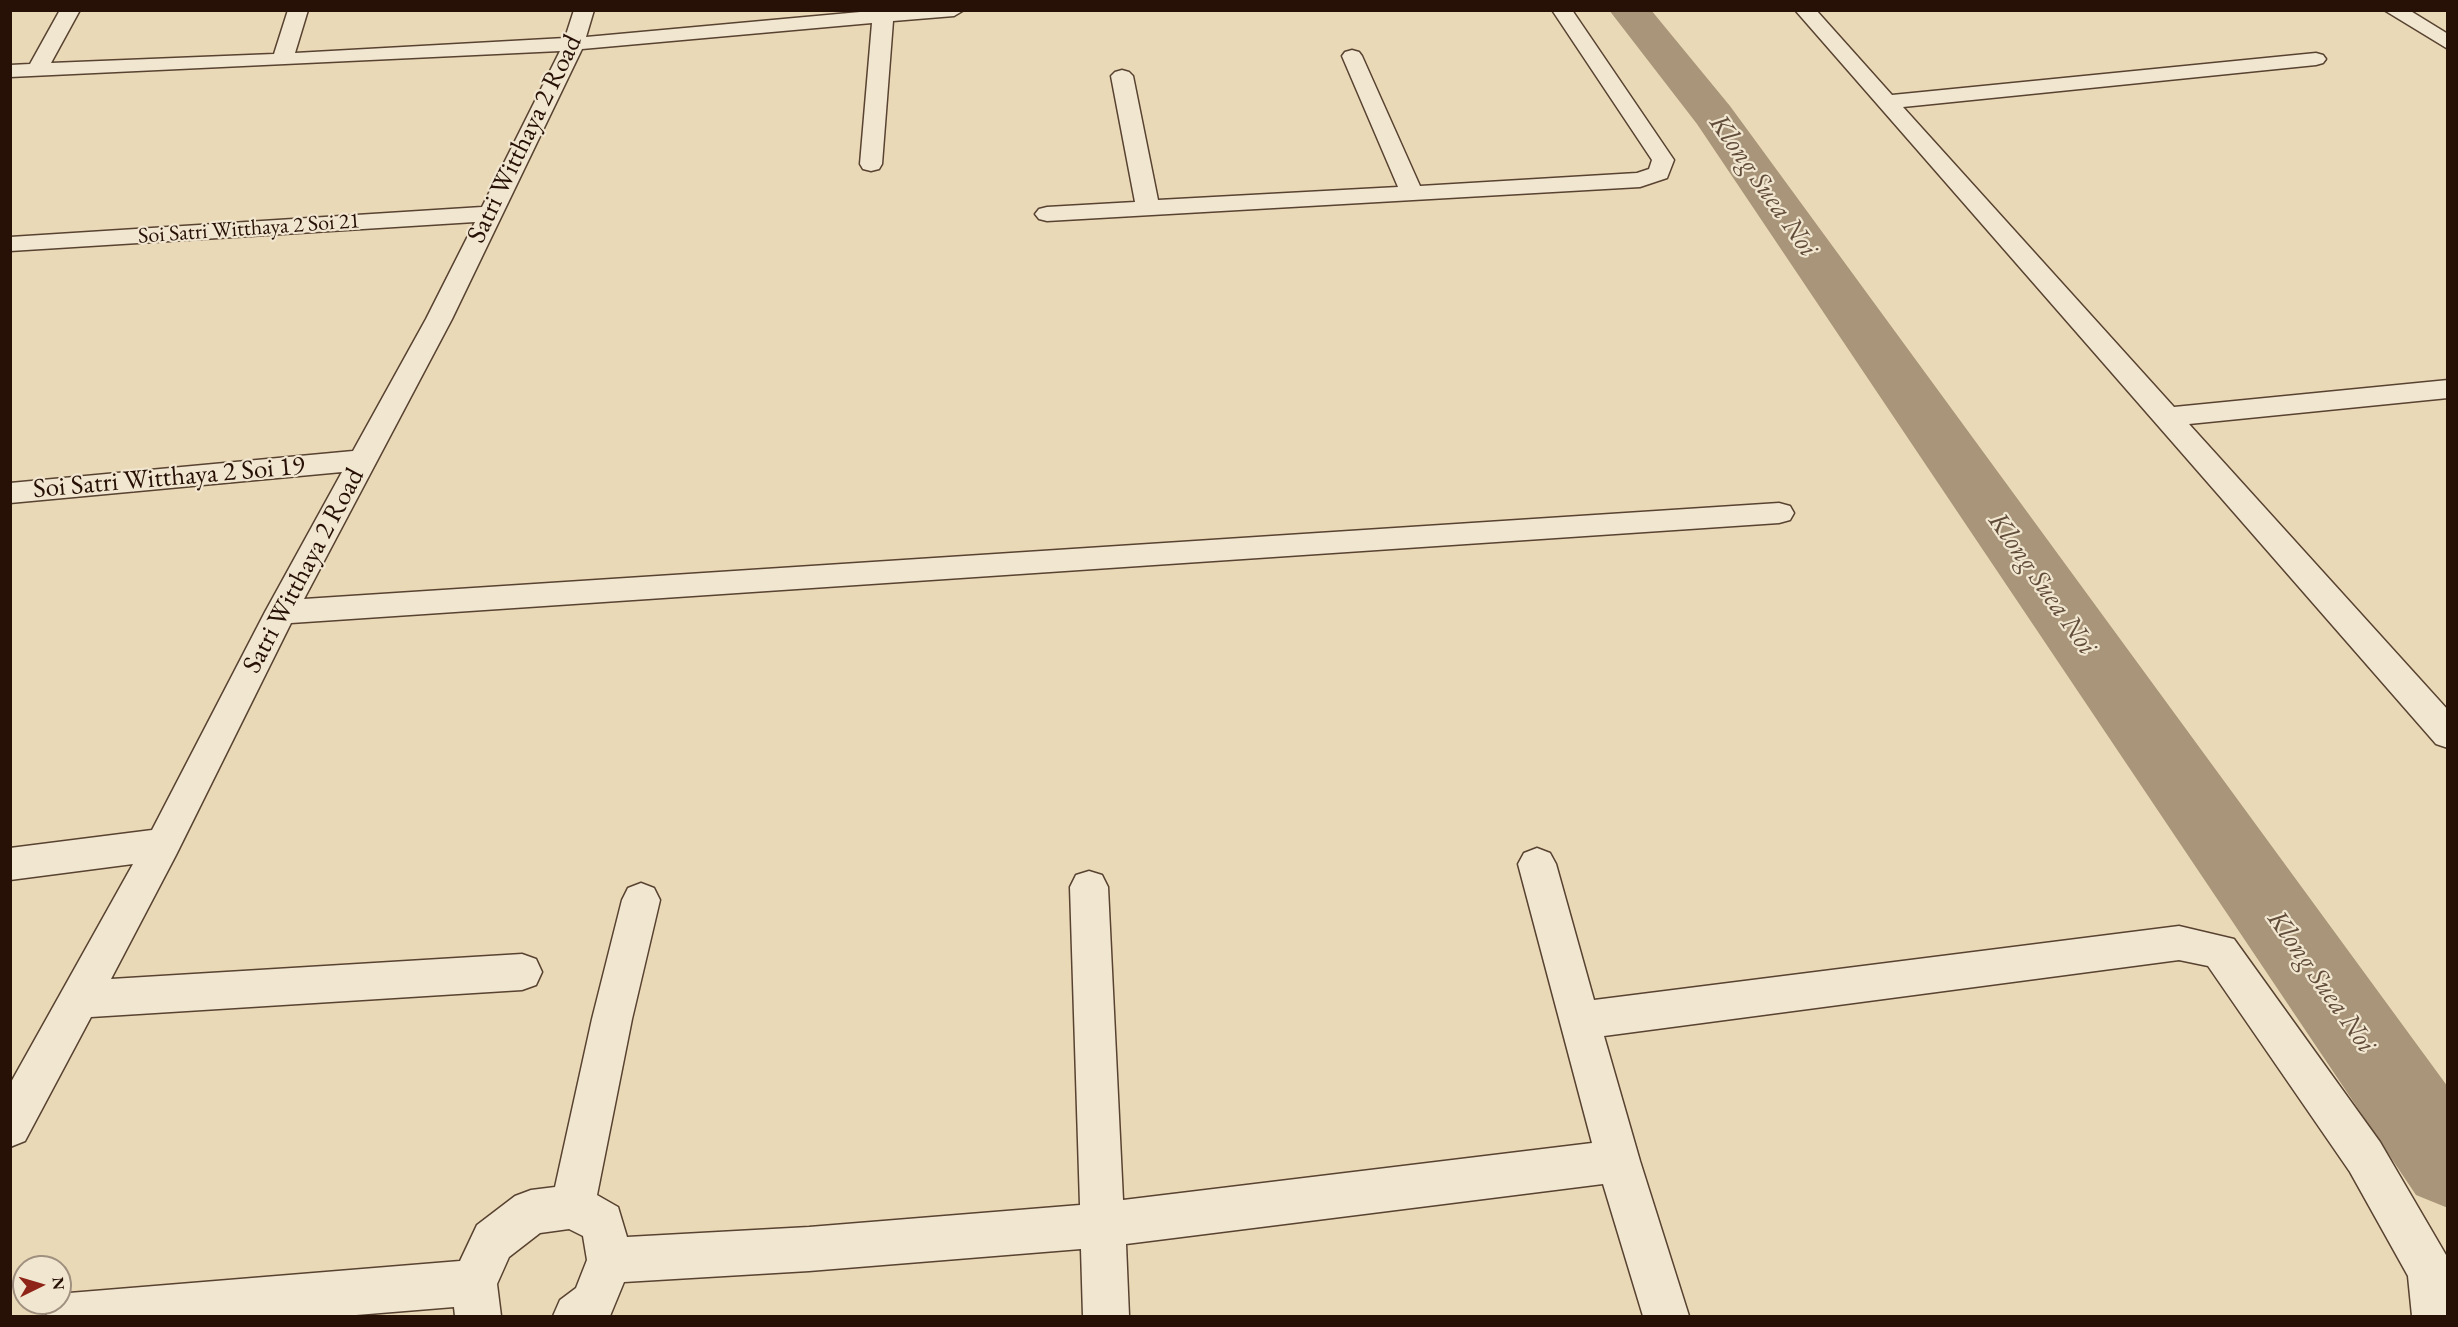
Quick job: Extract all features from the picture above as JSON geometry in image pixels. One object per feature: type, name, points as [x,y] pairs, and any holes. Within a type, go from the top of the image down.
[{"type":"street","points":[[37,70],[70,10]]},
{"type":"street","points":[[283,60],[298,10]]},
{"type":"street","name":"Satri Witthaya 2 Road","points":[[10,1126],[163,844],[281,612],[439,319],[488,214],[574,44],[584,10]]},
{"type":"street","points":[[10,71],[283,60],[574,44],[954,10]]},
{"type":"street","points":[[1047,214],[1640,180],[1659,173],[1663,160],[1562,10]]},
{"type":"street","points":[[1804,10],[2448,734]]},
{"type":"street","points":[[2396,11],[2448,42]]},
{"type":"street","points":[[871,164],[883,17]]},
{"type":"street","points":[[1352,56],[1412,193]]},
{"type":"street","points":[[1885,102],[2316,59]]},
{"type":"street","points":[[1122,76],[1148,208]]},
{"type":"street","name":"Soi Satri Witthaya 2 Soi 21","points":[[10,244],[488,214]]},
{"type":"street","points":[[2168,417],[2448,389]]},
{"type":"street","name":"Soi Satri Witthaya 2 Soi 19","points":[[10,493],[363,460]]},
{"type":"street","points":[[281,612],[1779,513]]},
{"type":"street","points":[[10,864],[163,844]]},
{"type":"street","points":[[1537,864],[1582,1020],[1618,1161],[1666,1317]]},
{"type":"street","points":[[1089,886],[1106,1317]]},
{"type":"street","points":[[573,1206],[612,1019],[641,900]]},
{"type":"street","points":[[1582,1020],[2179,943],[2220,951],[2365,1157],[2430,1271],[2435,1317]]},
{"type":"street","points":[[77,999],[522,972]]},
{"type":"street","points":[[610,1260],[809,1250],[1102,1225],[1618,1161]]},
{"type":"street","points":[[69,1317],[476,1300],[493,1241],[531,1212],[573,1206],[602,1223],[610,1260],[592,1304],[576,1317]]},
{"type":"waterway","name":"Klong Suea Noi","points":[[1629,10],[1714,116],[2448,1163]]}]
